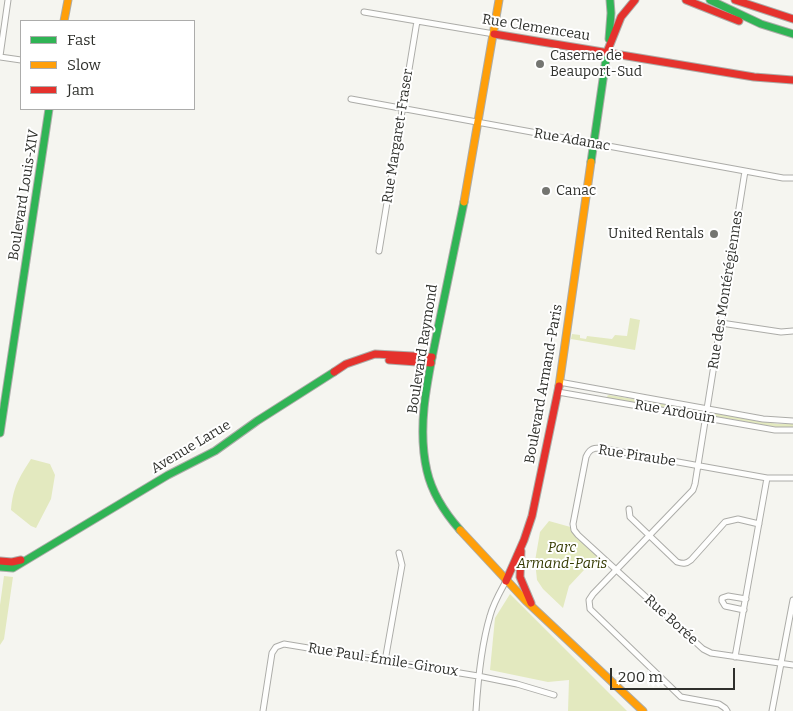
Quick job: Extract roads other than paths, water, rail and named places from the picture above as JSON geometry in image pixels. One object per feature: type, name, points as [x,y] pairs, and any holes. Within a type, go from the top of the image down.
[{"type":"main road","points":[[64,20],[68,0]]},
{"type":"main road","name":"Boulevard Raymond","points":[[499,0],[478,123],[431,360],[424,415],[424,452],[431,484],[447,513],[461,532],[533,608],[643,711]]},
{"type":"main road","points":[[607,52],[611,13],[610,0]]},
{"type":"main road","points":[[607,52],[622,13],[626,6],[635,0]]},
{"type":"main road","points":[[686,0],[740,22],[761,24]]},
{"type":"main road","points":[[710,0],[761,24],[793,34]]},
{"type":"main road","points":[[735,0],[793,19]]},
{"type":"main road","points":[[750,0],[770,13]]},
{"type":"main road","name":"Rue Clemenceau","points":[[494,34],[754,77],[793,80]]},
{"type":"main road","name":"Boulevard Armand-Paris","points":[[506,581],[521,547],[535,505],[558,392],[607,52]]},
{"type":"main road","name":"Boulevard Louis-XIV","points":[[0,433],[4,382],[50,110]]},
{"type":"main road","name":"Avenue Larue","points":[[0,567],[13,568],[168,475],[215,451],[257,421],[346,364],[374,354],[431,360]]},
{"type":"main road","points":[[521,547],[520,577],[533,608]]},
{"type":"main road","name":"Avenue Larue","points":[[0,561],[12,562],[29,558]]},
{"type":"street","points":[[8,0],[0,56],[20,60]]},
{"type":"street","points":[[0,9],[7,10]]},
{"type":"street","name":"Rue Clemenceau","points":[[364,12],[494,34]]},
{"type":"street","name":"Rue Margaret-Fraser","points":[[378,251],[416,21]]},
{"type":"street","name":"Rue Adanac","points":[[351,100],[783,178],[793,178]]},
{"type":"street","name":"Rue des Montérégiennes","points":[[727,711],[719,704],[681,697],[590,609],[588,604],[590,597],[692,490],[699,466],[744,171]]},
{"type":"street","points":[[721,323],[793,332]]},
{"type":"street","name":"Rue Ardouin","points":[[559,382],[778,421],[793,421]]},
{"type":"street","name":"Rue Ardouin","points":[[558,392],[775,430],[793,430]]},
{"type":"street","name":"Rue Piraube","points":[[616,570],[574,530],[576,508],[586,457],[590,450],[600,448],[767,478],[793,478]]},
{"type":"street","points":[[736,657],[767,478]]},
{"type":"street","points":[[629,509],[630,517],[677,562],[684,564],[691,560],[725,522],[738,519],[759,524]]},
{"type":"street","points":[[384,660],[402,565],[399,553]]},
{"type":"street","name":"Rue Borée","points":[[616,570],[703,649],[736,657],[793,665]]},
{"type":"street","name":"Boulevard Armand-Paris","points":[[476,711],[478,676],[490,615],[506,581]]},
{"type":"street","points":[[744,610],[726,606],[722,598],[728,596],[746,599]]},
{"type":"street","points":[[772,711],[793,600]]},
{"type":"street","name":"Rue Paul-Émile-Giroux","points":[[263,711],[272,653],[279,645],[284,644],[478,676],[517,684],[554,695]]},
{"type":"place","name":"Caserne de Beauport-Sud","points":[[540,64]]},
{"type":"place","name":"Canac","points":[[546,191]]},
{"type":"place","name":"United Rentals","points":[[714,234]]},
{"type":"park label","name":"Parc Armand-Paris","points":[[562,556]]}]
